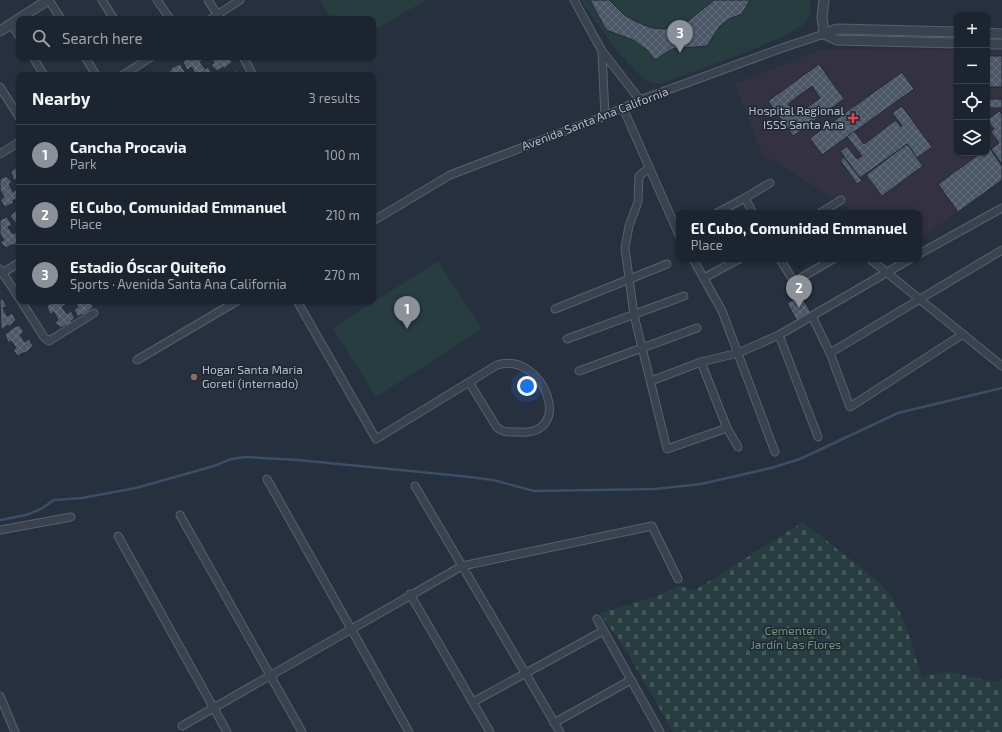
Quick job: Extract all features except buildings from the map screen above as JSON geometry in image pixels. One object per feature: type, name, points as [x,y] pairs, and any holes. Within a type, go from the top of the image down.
[{"type":"street","points":[[24,16],[49,0],[59,16]]},
{"type":"street","points":[[102,0],[112,16]]},
{"type":"street","points":[[157,0],[168,16]]},
{"type":"street","points":[[208,0],[218,16]]},
{"type":"street","points":[[220,16],[240,0]]},
{"type":"street","points":[[574,0],[602,51],[640,100]]},
{"type":"street","points":[[824,0],[822,17],[824,34],[836,40],[954,43]]},
{"type":"street","points":[[0,31],[16,21]]},
{"type":"street","points":[[11,24],[16,32]]},
{"type":"street","name":"Avenida Santa Ana California","points":[[376,219],[450,175],[605,116],[640,100],[837,29],[954,32]]},
{"type":"street","points":[[990,33],[1002,34]]},
{"type":"street","points":[[990,44],[1002,44]]},
{"type":"street","points":[[602,51],[605,116]]},
{"type":"street","points":[[35,60],[42,72]]},
{"type":"street","points":[[86,60],[94,72]]},
{"type":"street","points":[[126,72],[140,60]]},
{"type":"street","points":[[245,60],[251,72]]},
{"type":"street","points":[[0,86],[16,112]]},
{"type":"street","points":[[623,108],[676,227]]},
{"type":"street","points":[[0,154],[16,144]]},
{"type":"street","points":[[649,168],[640,176],[638,202],[626,238],[625,248],[634,315],[667,449],[727,428]]},
{"type":"street","points":[[723,210],[770,183]]},
{"type":"street","points":[[745,198],[751,210]]},
{"type":"street","points":[[825,210],[841,200]]},
{"type":"street","points":[[922,252],[1002,208]]},
{"type":"street","points":[[830,353],[1002,250]]},
{"type":"street","points":[[695,262],[722,311],[775,452]]},
{"type":"street","points":[[704,278],[733,262]]},
{"type":"street","points":[[782,262],[794,282],[829,262]]},
{"type":"street","points":[[874,262],[1002,366]]},
{"type":"street","points":[[651,381],[701,362],[738,353],[779,335],[904,262]]},
{"type":"street","points":[[16,264],[1,271],[16,294]]},
{"type":"street","points":[[555,309],[667,264]]},
{"type":"street","points":[[567,339],[684,296]]},
{"type":"street","points":[[23,304],[45,338],[49,340],[94,313]]},
{"type":"street","points":[[137,360],[232,304]]},
{"type":"street","points":[[299,304],[376,439],[469,382],[497,365],[506,363],[517,365],[532,373],[545,388],[549,401],[549,415],[543,426],[534,432],[502,431],[496,426],[469,382]]},
{"type":"street","points":[[812,316],[830,353],[850,407],[963,334]]},
{"type":"street","points":[[579,371],[697,328]]},
{"type":"street","points":[[779,335],[818,437]]},
{"type":"street","points":[[701,362],[727,428],[738,446]]},
{"type":"street","points":[[267,479],[409,732]]},
{"type":"street","points":[[415,486],[560,732]]},
{"type":"street","points":[[180,514],[302,732]]},
{"type":"street","points":[[0,530],[71,517]]},
{"type":"street","points":[[182,726],[410,594],[462,566],[652,526],[678,579]]},
{"type":"street","points":[[118,536],[227,732]]},
{"type":"street","points":[[410,594],[490,732]]},
{"type":"street","points":[[597,620],[660,732]]},
{"type":"street","points":[[473,702],[603,631]]},
{"type":"street","points":[[554,723],[631,680]]},
{"type":"street","points":[[0,696],[15,732]]},
{"type":"shaded area","name":"Hospital Regional ISSS Santa Ana","points":[[823,49],[954,50],[954,156],[990,156],[990,51],[1002,51],[1002,180],[922,237],[922,210],[852,210],[762,154],[735,84]]},
{"type":"green space","points":[[320,0],[426,0],[376,29],[376,16],[329,16]]},
{"type":"green space","points":[[580,0],[810,0],[811,11],[807,21],[799,28],[784,36],[720,62],[657,84],[644,78],[635,70],[604,33]]},
{"type":"green space","points":[[438,261],[482,329],[376,397],[333,328],[371,304],[376,304],[376,301]]},
{"type":"green space","name":"Cementerio Jardín Las Flores","points":[[803,522],[879,582],[887,591],[901,613],[922,677],[947,671],[995,682],[1002,679],[1002,732],[673,732],[627,652],[600,613],[655,597],[678,586],[695,590]]},
{"type":"waterway","points":[[0,520],[26,515],[41,509],[54,500],[82,498],[136,488],[214,466],[231,459],[246,457],[298,460],[461,476],[493,480],[534,491],[655,489],[701,484],[771,468],[800,459],[898,413],[1002,388]]},
{"type":"place","name":"Estadio Óscar Quiteño","points":[[680,53]]},
{"type":"place","name":"Hospital Regional ISSS Santa Ana","points":[[853,118]]},
{"type":"place","name":"El Cubo, Comunidad Emmanuel","points":[[799,308]]},
{"type":"place","name":"Cancha Procavia","points":[[407,329]]},
{"type":"place","name":"Hogar Santa Maria Goreti (internado)","points":[[194,377]]}]
